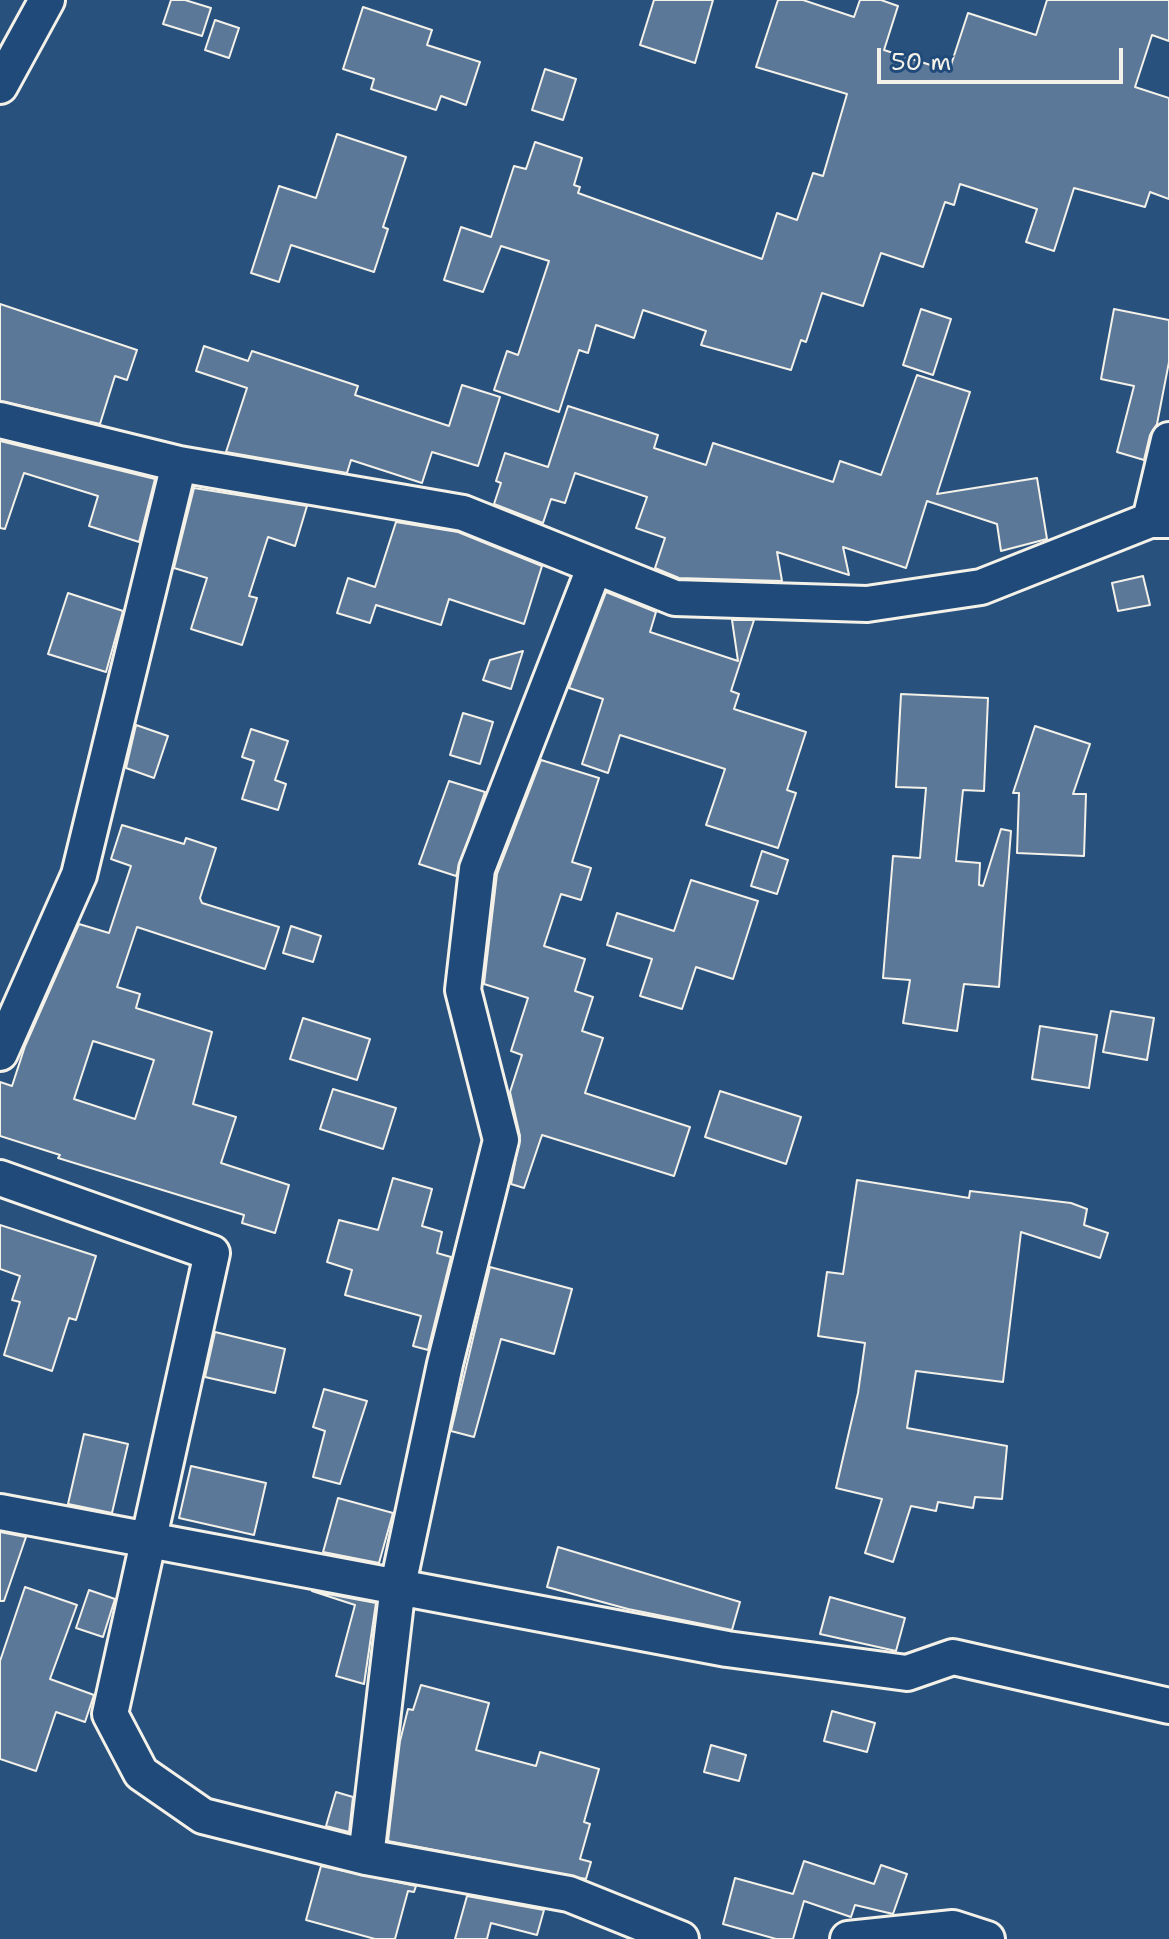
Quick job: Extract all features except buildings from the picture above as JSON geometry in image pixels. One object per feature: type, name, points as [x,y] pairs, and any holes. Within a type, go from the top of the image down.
[{"type":"street","points":[[0,86],[47,0]]},
{"type":"street","points":[[0,420],[179,464],[463,513],[675,598],[867,604],[981,587],[1159,520],[1169,440]]},
{"type":"street","points":[[0,1053],[79,875],[179,464]]},
{"type":"street","points":[[366,1857],[398,1585],[445,1364],[501,1140],[463,990],[477,869],[595,566]]},
{"type":"street","points":[[0,1178],[212,1253],[110,1714],[141,1773],[203,1816],[366,1857],[569,1894],[681,1939]]},
{"type":"street","points":[[0,1512],[151,1538],[727,1649],[907,1673],[953,1657],[1169,1706]]},
{"type":"street","points":[[848,1939],[953,1928],[987,1939]]}]
